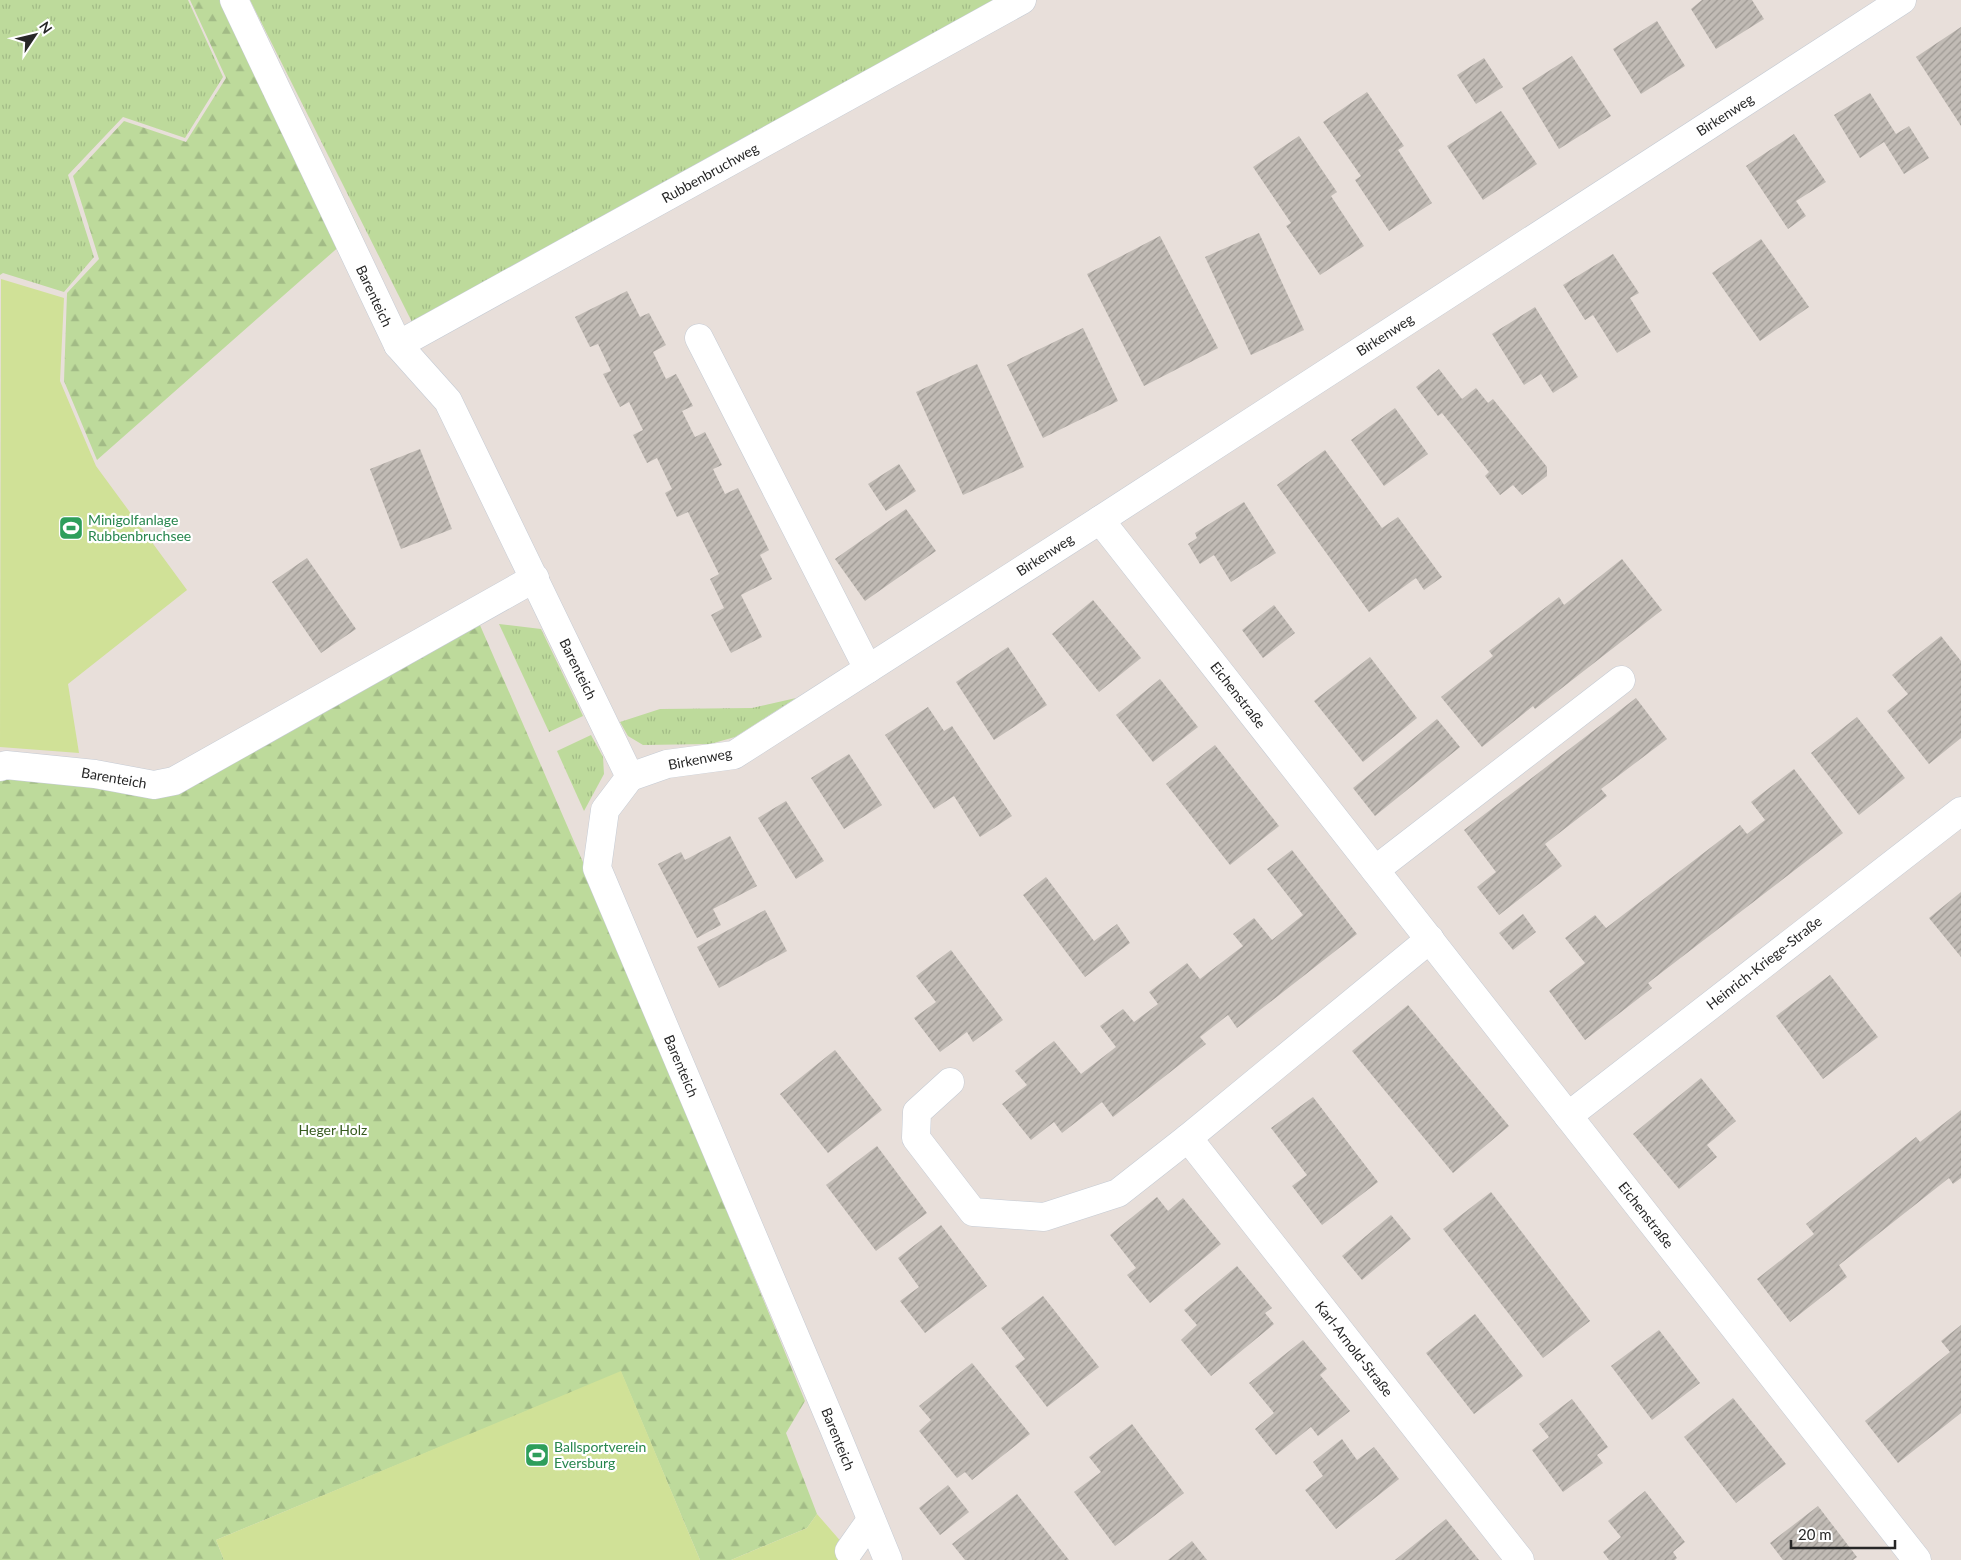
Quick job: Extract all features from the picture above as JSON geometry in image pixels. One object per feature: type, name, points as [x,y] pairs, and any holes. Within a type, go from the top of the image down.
[{"type":"street","name":"Barenteich","points":[[234,0],[398,345],[448,401],[630,777],[605,810],[597,868],[888,1560]]},
{"type":"street","name":"Rubbenbruchweg","points":[[398,345],[1022,0]]},
{"type":"street","name":"Birkenweg","points":[[630,777],[667,764],[734,755],[1902,0]]},
{"type":"street","points":[[699,338],[868,669]]},
{"type":"street","name":"Eichenstraße","points":[[1100,520],[1917,1560]]},
{"type":"street","name":"Barenteich","points":[[0,767],[6,765],[95,774],[154,785],[174,781],[535,578]]},
{"type":"street","points":[[1375,870],[1621,680]]},
{"type":"street","name":"Heinrich-Kriege-Straße","points":[[1568,1116],[1961,811]]},
{"type":"street","points":[[950,1082],[917,1112],[916,1138],[973,1212],[1044,1217],[1118,1193],[1188,1138],[1430,939]]},
{"type":"street","name":"Karl-Arnold-Straße","points":[[1188,1138],[1520,1560]]},
{"type":"street","points":[[849,1551],[871,1520]]},
{"type":"green space","points":[[0,0],[188,0],[223,77],[185,138],[123,117],[68,175],[94,257],[64,292],[3,273],[0,275]]},
{"type":"green space","points":[[190,0],[245,0],[359,229],[97,460],[64,381],[67,293],[99,259],[73,176],[124,121],[186,142],[226,78]]},
{"type":"green space","points":[[250,0],[994,0],[412,322]]},
{"type":"green space","name":"Minigolfanlage Rubbenbruchsee","points":[[1,279],[64,298],[60,381],[96,466],[187,590],[68,684],[79,753],[0,747]]},
{"type":"green space","name":"Heger Holz","points":[[476,616],[586,869],[805,1401],[786,1433],[817,1514],[807,1528],[731,1560],[700,1560],[621,1372],[216,1540],[224,1560],[0,1560],[0,781],[11,778],[159,796]]},
{"type":"green space","points":[[499,624],[541,629],[583,716],[549,732]]},
{"type":"green space","points":[[796,698],[735,737],[710,744],[643,745],[628,736],[620,722],[660,709],[752,708]]},
{"type":"green space","points":[[591,735],[603,757],[604,774],[584,811],[557,751]]},
{"type":"green space","name":"Ballsportverein Eversburg","points":[[621,1371],[700,1560],[224,1560],[216,1540]]},
{"type":"green space","points":[[817,1514],[857,1560],[731,1560],[807,1528]]},
{"type":"building","points":[[1702,0],[1752,0],[1764,19],[1716,49],[1691,9]]},
{"type":"building","points":[[1657,21],[1685,66],[1641,94],[1613,49]]},
{"type":"building","points":[[1961,27],[1961,126],[1916,57]]},
{"type":"building","points":[[1572,56],[1611,116],[1559,149],[1522,88]]},
{"type":"building","points":[[1484,58],[1503,87],[1476,104],[1457,75]]},
{"type":"building","points":[[1367,92],[1404,146],[1398,150],[1432,203],[1389,231],[1355,180],[1361,176],[1323,122]]},
{"type":"building","points":[[1870,93],[1896,134],[1909,126],[1929,158],[1904,174],[1884,142],[1860,158],[1834,115]]},
{"type":"building","points":[[1501,111],[1537,164],[1483,200],[1447,146]]},
{"type":"building","points":[[1794,134],[1826,182],[1796,201],[1806,216],[1788,229],[1746,166]]},
{"type":"building","points":[[1299,136],[1337,192],[1331,196],[1364,246],[1320,275],[1286,226],[1291,223],[1253,167]]},
{"type":"building","points":[[1259,233],[1304,330],[1251,355],[1205,257]]},
{"type":"building","points":[[1160,236],[1218,348],[1144,386],[1087,274]]},
{"type":"building","points":[[1761,239],[1809,307],[1760,341],[1712,273]]},
{"type":"building","points":[[1613,254],[1639,293],[1630,298],[1651,332],[1617,353],[1593,315],[1585,320],[1563,285]]},
{"type":"building","points":[[627,291],[640,317],[649,313],[666,345],[653,352],[666,379],[676,374],[693,406],[682,411],[695,437],[705,432],[722,465],[713,469],[725,494],[738,488],[769,550],[760,555],[772,579],[741,595],[762,637],[731,653],[711,615],[724,608],[710,579],[719,574],[688,512],[677,517],[665,493],[672,489],[657,458],[647,463],[633,435],[643,430],[629,402],[620,407],[603,374],[611,371],[598,344],[590,347],[575,317]]},
{"type":"building","points":[[1535,307],[1578,377],[1553,393],[1541,374],[1524,385],[1492,334]]},
{"type":"building","points":[[1083,328],[1118,401],[1043,438],[1007,365]]},
{"type":"building","points":[[977,364],[1024,467],[963,495],[916,392]]},
{"type":"building","points":[[1439,369],[1462,399],[1476,388],[1488,403],[1493,399],[1547,467],[1547,476],[1522,495],[1513,485],[1500,495],[1485,476],[1489,472],[1442,413],[1438,416],[1416,387]]},
{"type":"building","points":[[1395,408],[1428,454],[1384,486],[1351,440]]},
{"type":"building","points":[[420,449],[452,529],[401,549],[370,469]]},
{"type":"building","points":[[1325,450],[1382,528],[1398,517],[1442,577],[1424,590],[1416,578],[1369,612],[1277,485]]},
{"type":"building","points":[[899,464],[916,491],[886,511],[868,484]]},
{"type":"building","points":[[1244,502],[1276,553],[1231,582],[1214,555],[1200,564],[1188,544],[1197,538],[1195,533]]},
{"type":"building","points":[[906,509],[936,551],[865,601],[835,559]]},
{"type":"building","points":[[307,558],[356,629],[321,653],[272,582]]},
{"type":"building","points":[[1622,559],[1662,610],[1535,709],[1533,706],[1482,747],[1441,697],[1493,656],[1489,651],[1559,597],[1564,605]]},
{"type":"building","points":[[1093,600],[1141,658],[1099,692],[1052,634]]},
{"type":"building","points":[[1274,605],[1295,633],[1263,658],[1242,630]]},
{"type":"building","points":[[1941,636],[1961,661],[1961,738],[1929,764],[1887,711],[1908,694],[1892,675]]},
{"type":"building","points":[[1008,647],[1047,705],[994,740],[956,682]]},
{"type":"building","points":[[1370,657],[1417,718],[1363,762],[1314,701]]},
{"type":"building","points":[[1160,679],[1198,727],[1153,762],[1116,715]]},
{"type":"building","points":[[1636,698],[1667,739],[1601,789],[1607,796],[1545,844],[1562,866],[1499,915],[1477,887],[1496,872],[1464,830]]},
{"type":"building","points":[[928,707],[944,731],[952,726],[1012,816],[980,837],[954,796],[934,809],[885,735]]},
{"type":"building","points":[[1857,717],[1905,778],[1859,815],[1811,753]]},
{"type":"building","points":[[1437,719],[1460,747],[1375,816],[1353,788]]},
{"type":"building","points":[[1215,745],[1279,826],[1230,865],[1166,784]]},
{"type":"building","points":[[849,754],[882,805],[844,829],[811,778]]},
{"type":"building","points":[[1794,769],[1843,833],[1648,983],[1652,988],[1585,1040],[1549,991],[1585,963],[1565,938],[1595,915],[1606,928],[1740,825],[1747,834],[1765,820],[1751,802]]},
{"type":"building","points":[[786,801],[824,861],[796,879],[758,818]]},
{"type":"building","points":[[730,836],[757,886],[713,909],[721,925],[697,938],[658,864],[681,852],[685,860]]},
{"type":"building","points":[[1292,850],[1357,934],[1237,1028],[1228,1015],[1200,1037],[1206,1044],[1113,1117],[1102,1102],[1062,1133],[1054,1122],[1031,1140],[1002,1104],[1027,1085],[1015,1071],[1054,1041],[1081,1074],[1116,1047],[1100,1026],[1123,1009],[1134,1022],[1158,1004],[1149,992],[1187,963],[1200,979],[1243,946],[1233,934],[1254,918],[1272,940],[1303,915],[1267,869]]},
{"type":"building","points":[[1046,877],[1094,941],[1117,924],[1130,943],[1085,977],[1023,895]]},
{"type":"building","points":[[1961,892],[1961,957],[1929,918]]},
{"type":"building","points":[[765,910],[787,951],[719,988],[697,947]]},
{"type":"building","points":[[1523,914],[1536,932],[1513,950],[1499,933]]},
{"type":"building","points":[[951,950],[1003,1020],[973,1042],[967,1032],[940,1052],[914,1018],[936,1002],[916,976]]},
{"type":"building","points":[[1830,975],[1878,1037],[1823,1079],[1776,1016]]},
{"type":"building","points":[[1408,1005],[1509,1126],[1453,1173],[1352,1051]]},
{"type":"building","points":[[835,1050],[882,1110],[828,1153],[780,1094]]},
{"type":"building","points":[[1701,1078],[1736,1121],[1707,1145],[1717,1157],[1679,1189],[1633,1134]]},
{"type":"building","points":[[1313,1097],[1378,1182],[1322,1225],[1292,1186],[1307,1175],[1271,1128]]},
{"type":"building","points":[[1961,1110],[1961,1178],[1953,1184],[1949,1178],[1839,1265],[1847,1277],[1790,1322],[1757,1279],[1814,1234],[1806,1224],[1916,1137],[1920,1142]]},
{"type":"building","points":[[877,1146],[927,1213],[876,1251],[826,1185]]},
{"type":"building","points":[[1491,1192],[1590,1321],[1543,1358],[1443,1229]]},
{"type":"building","points":[[1157,1197],[1168,1211],[1183,1198],[1221,1244],[1150,1303],[1127,1275],[1136,1268],[1110,1235]]},
{"type":"building","points":[[1391,1215],[1411,1239],[1362,1280],[1342,1256]]},
{"type":"building","points":[[941,1225],[987,1286],[925,1333],[900,1301],[919,1287],[898,1258]]},
{"type":"building","points":[[1237,1266],[1272,1308],[1265,1313],[1274,1324],[1211,1376],[1181,1340],[1197,1325],[1184,1310]]},
{"type":"building","points":[[1043,1296],[1099,1367],[1047,1407],[1015,1366],[1025,1359],[1001,1328]]},
{"type":"building","points":[[1475,1314],[1523,1376],[1474,1414],[1426,1353]]},
{"type":"building","points":[[1961,1325],[1961,1413],[1898,1463],[1865,1421],[1950,1352],[1941,1341]]},
{"type":"building","points":[[1659,1330],[1700,1383],[1652,1420],[1611,1366]]},
{"type":"building","points":[[1303,1340],[1327,1369],[1320,1375],[1350,1411],[1318,1436],[1311,1427],[1276,1455],[1255,1429],[1274,1413],[1249,1383]]},
{"type":"building","points":[[972,1363],[1030,1434],[972,1480],[965,1472],[957,1478],[919,1431],[931,1420],[919,1406]]},
{"type":"building","points":[[1733,1398],[1786,1464],[1736,1503],[1684,1437]]},
{"type":"building","points":[[1572,1399],[1608,1447],[1597,1455],[1603,1463],[1563,1492],[1532,1450],[1549,1437],[1539,1424]]},
{"type":"building","points":[[1132,1424],[1184,1493],[1115,1546],[1074,1492],[1101,1472],[1089,1457]]},
{"type":"building","points":[[1342,1439],[1357,1460],[1374,1447],[1399,1479],[1336,1529],[1305,1490],[1323,1476],[1313,1462]]},
{"type":"building","points":[[948,1485],[969,1512],[940,1535],[919,1508]]},
{"type":"building","points":[[1645,1491],[1685,1542],[1673,1552],[1677,1558],[1675,1560],[1609,1560],[1603,1552],[1621,1537],[1608,1521]]},
{"type":"building","points":[[1017,1494],[1069,1560],[965,1560],[952,1544]]},
{"type":"building","points":[[1818,1506],[1857,1557],[1853,1560],[1783,1560],[1770,1543]]},
{"type":"building","points":[[1446,1519],[1479,1560],[1395,1560]]},
{"type":"building","points":[[1192,1541],[1207,1560],[1168,1560]]},
{"type":"place","name":"Minigolfanlage Rubbenbruchsee","points":[[71,528]]},
{"type":"place","name":"Ballsportverein Eversburg","points":[[537,1455]]}]
